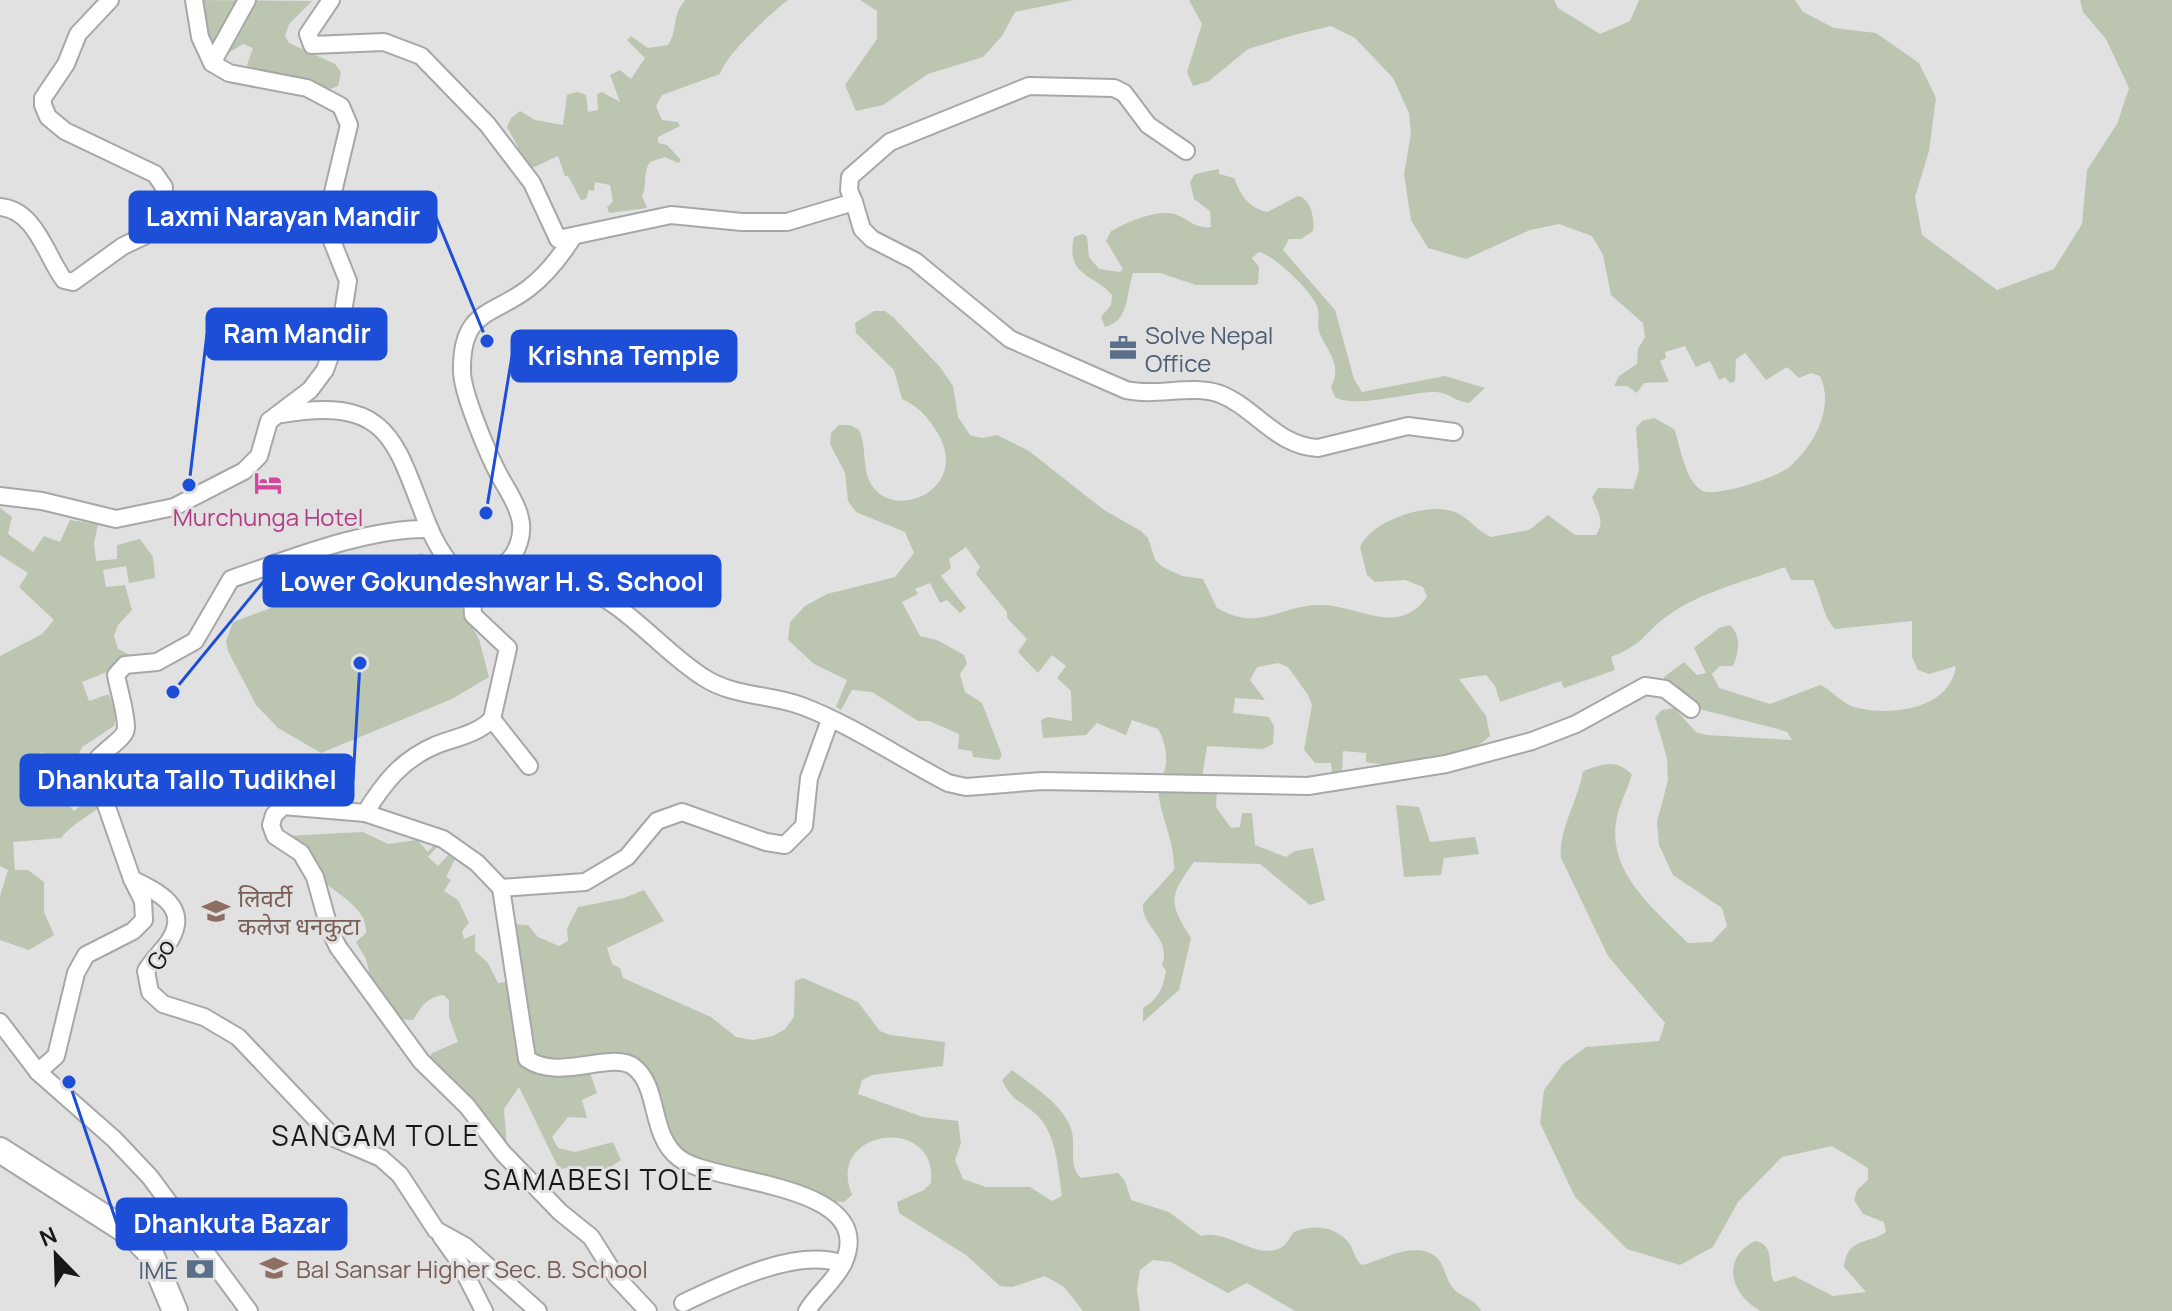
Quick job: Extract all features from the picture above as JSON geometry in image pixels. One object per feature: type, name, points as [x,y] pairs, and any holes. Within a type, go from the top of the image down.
[{"type":"main road","points":[[0,1150],[134,1236],[151,1254],[175,1311]]},
{"type":"street","points":[[0,207],[20,213],[36,230],[64,280],[73,282],[123,246],[144,236],[163,214],[164,187],[155,174],[65,131],[48,117],[43,105],[43,98],[66,64],[78,34],[110,0]]},
{"type":"street","points":[[0,496],[42,501],[116,519],[174,507],[244,471],[259,456],[269,421],[310,390],[325,370],[341,325],[348,281],[330,236],[329,209],[349,125],[341,106],[307,88],[229,73],[212,63],[200,37],[194,0]]},
{"type":"street","points":[[212,63],[247,0]]},
{"type":"street","points":[[331,0],[308,34],[312,45],[384,42],[421,56],[487,124],[532,183],[558,239],[671,215],[742,222],[787,222],[854,202]]},
{"type":"street","points":[[1186,151],[1148,125],[1124,93],[1114,88],[1029,86],[890,142],[850,177],[849,190],[862,229],[872,239],[915,261],[1001,332],[1126,390],[1144,394],[1207,391],[1221,395],[1287,440],[1305,447],[1318,448],[1408,426],[1454,432]]},
{"type":"street","points":[[457,571],[486,570],[506,563],[521,532],[520,514],[490,458],[465,387],[462,370],[465,344],[476,320],[494,306],[527,290],[562,255],[573,237]]},
{"type":"street","points":[[275,415],[330,410],[363,416],[392,440],[403,457],[430,529],[457,571],[481,592]]},
{"type":"street","points":[[38,1072],[56,1056],[76,973],[86,955],[133,931],[144,920],[143,901],[132,879],[103,796],[89,772],[94,759],[123,737],[126,729],[116,675],[125,665],[157,662],[195,641],[231,579],[404,528],[430,529]]},
{"type":"street","points":[[365,813],[390,774],[422,751],[477,730],[492,719],[501,673],[509,654],[502,639],[473,615],[472,596],[481,592],[504,594],[545,586],[580,587],[605,599],[705,679],[736,692],[798,705],[948,783],[966,787],[1042,781],[1308,786],[1446,764],[1532,741],[1576,724],[1645,686],[1657,685],[1691,709]]},
{"type":"street","points":[[492,719],[529,766]]},
{"type":"street","points":[[501,888],[585,882],[627,857],[657,821],[682,812],[766,842],[785,845],[804,826],[809,778],[830,720]]},
{"type":"street","points":[[648,1311],[617,1278],[591,1237],[560,1212],[503,1153],[467,1106],[421,1061],[338,947],[330,931],[319,885],[301,853],[275,836],[271,825],[274,815],[283,806],[365,813],[443,839],[477,863],[501,888],[527,1059],[547,1069],[619,1062],[633,1065],[643,1078],[664,1140],[674,1155],[690,1166],[754,1179],[834,1212],[842,1221],[848,1244],[843,1264],[807,1311]]},
{"type":"street","name":"Go","points":[[132,879],[161,894],[174,907],[177,921],[169,941],[146,971],[150,992],[163,1004],[204,1017],[238,1037],[334,1138],[381,1158],[400,1175],[436,1230],[465,1246],[538,1311]]},
{"type":"street","points":[[0,1022],[38,1072],[114,1139],[150,1177],[249,1311]]},
{"type":"street","points":[[436,1230],[458,1260],[484,1311]]},
{"type":"street","points":[[683,1303],[769,1267],[831,1259],[843,1264]]},
{"type":"green space","points":[[194,0],[312,1],[289,24],[285,36],[289,43],[335,64],[341,72],[338,86],[330,89],[296,77],[251,70],[247,65],[253,48],[243,44],[222,57],[214,50]]},
{"type":"green space","points":[[685,0],[788,0],[740,45],[720,74],[662,95],[656,106],[662,120],[678,122],[680,126],[658,137],[658,143],[667,145],[681,160],[678,163],[665,157],[650,162],[642,196],[647,208],[609,213],[607,207],[613,202],[610,185],[595,182],[594,191],[589,190],[586,199],[581,200],[568,176],[565,176],[558,156],[530,169],[519,158],[518,147],[507,127],[511,118],[520,111],[535,120],[563,125],[567,95],[577,92],[586,95],[588,112],[598,110],[597,94],[602,92],[620,102],[610,75],[620,70],[631,79],[645,58],[627,40],[631,36],[648,48],[668,45]]},
{"type":"green space","points":[[860,0],[1074,0],[1015,12],[1002,36],[983,57],[928,74],[883,105],[856,111],[845,85],[877,39],[877,11]]},
{"type":"green space","points":[[1189,0],[1554,0],[1558,8],[1600,34],[1630,21],[1639,0],[1795,0],[1803,12],[1834,28],[1876,33],[1919,63],[1936,98],[1929,151],[1915,197],[1922,235],[1997,290],[2054,269],[2082,224],[2087,170],[2117,124],[2129,88],[2106,39],[2083,12],[2080,0],[2172,0],[2172,1311],[1761,1311],[1742,1296],[1734,1277],[1737,1257],[1755,1241],[1762,1243],[1769,1252],[1774,1282],[1794,1276],[1833,1296],[1866,1292],[1844,1267],[1846,1257],[1854,1246],[1886,1232],[1884,1222],[1863,1214],[1854,1200],[1857,1190],[1868,1180],[1868,1168],[1832,1146],[1782,1157],[1738,1202],[1713,1247],[1680,1265],[1627,1249],[1575,1197],[1540,1123],[1544,1090],[1563,1064],[1586,1047],[1659,1041],[1665,1023],[1608,956],[1561,858],[1562,837],[1583,771],[1615,764],[1632,775],[1618,812],[1615,837],[1625,872],[1647,902],[1688,943],[1712,942],[1727,926],[1722,908],[1673,875],[1659,845],[1657,822],[1668,780],[1667,758],[1655,717],[1662,710],[1674,708],[1696,732],[1706,735],[1792,740],[1787,732],[1703,710],[1664,682],[1664,677],[1684,662],[1697,675],[1706,673],[1694,648],[1719,628],[1730,625],[1738,640],[1738,650],[1733,666],[1720,666],[1712,674],[1719,688],[1770,704],[1820,685],[1852,706],[1872,710],[1903,710],[1932,700],[1943,692],[1952,680],[1956,666],[1929,674],[1918,670],[1912,657],[1912,621],[1835,629],[1813,580],[1791,580],[1785,567],[1683,606],[1661,620],[1631,647],[1611,657],[1615,670],[1564,688],[1561,681],[1500,702],[1495,686],[1486,675],[1459,679],[1486,716],[1490,736],[1464,752],[1431,762],[1397,765],[1366,762],[1366,753],[1343,751],[1342,772],[1332,774],[1331,763],[1315,763],[1304,750],[1312,705],[1308,695],[1288,667],[1278,663],[1257,667],[1250,680],[1265,700],[1235,698],[1233,713],[1269,717],[1274,726],[1273,744],[1263,749],[1207,746],[1202,778],[1217,787],[1216,807],[1231,828],[1240,827],[1242,813],[1252,813],[1255,845],[1286,857],[1295,851],[1313,848],[1325,900],[1310,905],[1260,864],[1194,862],[1174,899],[1178,916],[1191,938],[1179,990],[1143,1022],[1143,1008],[1159,992],[1166,970],[1162,966],[1163,947],[1147,920],[1143,904],[1174,870],[1158,789],[1166,756],[1158,729],[1132,720],[1126,735],[1097,723],[1086,735],[1043,738],[1041,720],[1048,717],[1072,721],[1071,691],[1057,678],[1066,666],[1052,655],[1038,673],[1018,652],[1027,639],[1007,618],[1007,612],[976,574],[980,567],[966,547],[949,559],[951,568],[941,576],[966,608],[960,613],[947,600],[940,603],[930,583],[915,589],[918,594],[902,602],[920,636],[937,640],[964,655],[967,664],[960,674],[965,692],[982,703],[1002,755],[999,760],[973,757],[972,751],[958,749],[959,734],[929,721],[918,721],[872,692],[852,690],[841,710],[836,707],[847,680],[814,664],[788,640],[790,622],[805,606],[827,594],[895,577],[914,553],[905,532],[856,512],[848,501],[845,473],[830,444],[831,433],[839,425],[850,425],[859,430],[871,484],[882,495],[896,500],[911,500],[926,494],[938,484],[945,470],[945,452],[937,432],[918,409],[902,399],[894,370],[856,333],[855,323],[874,311],[885,311],[894,318],[940,367],[953,386],[958,417],[970,435],[982,438],[997,435],[1029,451],[1104,510],[1141,531],[1148,538],[1155,560],[1163,567],[1182,576],[1203,579],[1217,608],[1245,618],[1318,605],[1389,617],[1403,616],[1415,609],[1427,597],[1423,587],[1405,580],[1375,582],[1367,575],[1360,547],[1376,529],[1416,511],[1444,509],[1455,512],[1491,537],[1529,530],[1548,515],[1575,535],[1596,535],[1600,520],[1592,497],[1598,488],[1633,489],[1639,470],[1636,428],[1642,421],[1654,418],[1674,429],[1691,478],[1695,485],[1707,492],[1744,486],[1782,472],[1814,438],[1825,400],[1820,376],[1811,373],[1799,378],[1787,367],[1766,380],[1745,353],[1736,359],[1735,381],[1730,383],[1725,377],[1719,380],[1710,361],[1696,367],[1685,346],[1665,352],[1666,358],[1660,361],[1669,382],[1644,383],[1637,393],[1627,386],[1614,386],[1619,376],[1637,364],[1638,349],[1645,337],[1643,323],[1611,295],[1603,255],[1592,236],[1559,224],[1530,230],[1466,259],[1428,248],[1411,220],[1404,174],[1411,134],[1409,113],[1393,78],[1355,38],[1331,26],[1294,35],[1248,49],[1209,81],[1193,86],[1187,72],[1202,24]]},
{"type":"green space","points":[[1219,169],[1219,174],[1234,178],[1246,200],[1260,210],[1267,212],[1298,196],[1309,205],[1313,215],[1313,231],[1301,239],[1289,239],[1283,250],[1335,310],[1354,379],[1362,392],[1445,376],[1485,388],[1469,403],[1439,392],[1369,401],[1335,397],[1331,387],[1335,366],[1319,331],[1315,302],[1284,268],[1259,252],[1252,258],[1259,267],[1258,284],[1253,285],[1196,285],[1160,273],[1133,273],[1123,312],[1113,324],[1105,327],[1101,317],[1111,305],[1112,295],[1078,267],[1072,250],[1074,237],[1083,234],[1087,237],[1089,257],[1099,269],[1120,272],[1123,269],[1106,241],[1111,231],[1159,213],[1175,214],[1200,227],[1211,227],[1210,211],[1194,199],[1190,182],[1195,174]]},
{"type":"green space","points":[[0,508],[12,517],[8,534],[33,552],[44,536],[60,542],[70,520],[98,524],[94,543],[96,561],[117,559],[117,545],[140,539],[153,557],[155,578],[129,583],[126,566],[103,570],[106,587],[125,585],[132,610],[118,625],[114,636],[118,649],[134,657],[134,671],[107,672],[82,682],[89,701],[109,694],[116,715],[114,726],[82,747],[74,765],[41,752],[26,773],[50,787],[58,775],[66,776],[70,786],[60,795],[74,811],[92,796],[102,805],[61,838],[13,842],[15,870],[28,870],[44,882],[44,912],[54,935],[29,950],[0,940],[0,896],[8,870],[0,866],[0,656],[42,634],[54,620],[19,587],[28,573],[0,555]]},
{"type":"green space","points":[[422,553],[449,586],[479,639],[489,677],[452,699],[321,753],[278,728],[256,705],[228,651],[226,641],[233,622]]},
{"type":"green space","points":[[1396,805],[1419,807],[1430,842],[1475,837],[1479,854],[1444,858],[1441,875],[1404,877]]},
{"type":"green space","points":[[363,832],[388,844],[417,840],[428,852],[435,844],[438,846],[428,857],[438,866],[448,855],[455,859],[446,877],[451,880],[444,891],[458,900],[469,923],[462,931],[464,939],[475,934],[475,951],[488,963],[498,983],[517,976],[511,924],[528,925],[538,937],[559,946],[568,941],[567,929],[578,907],[624,898],[644,890],[664,921],[607,948],[612,964],[620,968],[623,978],[711,1017],[736,1037],[753,1040],[773,1036],[785,1029],[794,1017],[795,981],[803,978],[858,1002],[880,1031],[945,1042],[943,1066],[872,1075],[862,1080],[858,1094],[923,1117],[958,1121],[961,1143],[955,1160],[963,1179],[986,1187],[1030,1187],[1052,1201],[1062,1196],[1056,1154],[1049,1133],[1038,1116],[1014,1098],[1002,1080],[1012,1070],[1046,1096],[1067,1120],[1073,1135],[1074,1167],[1081,1178],[1118,1173],[1125,1181],[1131,1200],[1169,1212],[1201,1236],[1221,1236],[1252,1248],[1272,1251],[1282,1247],[1294,1232],[1316,1227],[1344,1237],[1362,1265],[1401,1252],[1422,1250],[1439,1260],[1453,1288],[1481,1311],[1295,1311],[1247,1283],[1228,1293],[1171,1262],[1153,1260],[1140,1270],[1137,1290],[1140,1311],[1083,1311],[1064,1287],[1045,1276],[1012,1287],[1000,1286],[966,1255],[899,1213],[897,1202],[924,1190],[931,1183],[929,1161],[918,1146],[902,1139],[884,1138],[867,1144],[854,1155],[848,1172],[852,1195],[844,1202],[777,1190],[672,1148],[639,1064],[588,1067],[597,1093],[582,1100],[587,1118],[568,1117],[552,1137],[558,1148],[575,1152],[613,1142],[621,1160],[600,1174],[575,1167],[559,1169],[519,1087],[504,1109],[507,1148],[429,1060],[432,1053],[458,1042],[449,1017],[449,1000],[443,995],[437,996],[425,1003],[413,1020],[397,1019],[374,993],[366,959],[356,942],[366,933],[361,915],[318,877],[285,836]]},
{"type":"place","name":"Laxmi Narayan Mandir","points":[[487,341]]},
{"type":"place","name":"Solve Nepal Office","points":[[1123,348]]},
{"type":"place","name":"Murchunga Hotel","points":[[268,483]]},
{"type":"place","name":"Ram Mandir","points":[[189,485]]},
{"type":"place","name":"Krishna Temple","points":[[486,513]]},
{"type":"place","name":"Dhankuta Tallo Tudikhel","points":[[360,663]]},
{"type":"place","name":"Lower Gokundeshwar H. S. School","points":[[173,692]]},
{"type":"place","name":"लिवर्टी कलेज धनकुटा","points":[[216,911]]},
{"type":"place","name":"Dhankuta Bazar","points":[[69,1082]]},
{"type":"place","name":"Bal Sansar Higher Sec. B. School","points":[[274,1268]]},
{"type":"place","name":"IME","points":[[200,1269]]},
{"type":"district","name":"SANGAM TOLE","points":[[376,1135]]},
{"type":"district","name":"SAMABESI TOLE","points":[[599,1179]]}]
